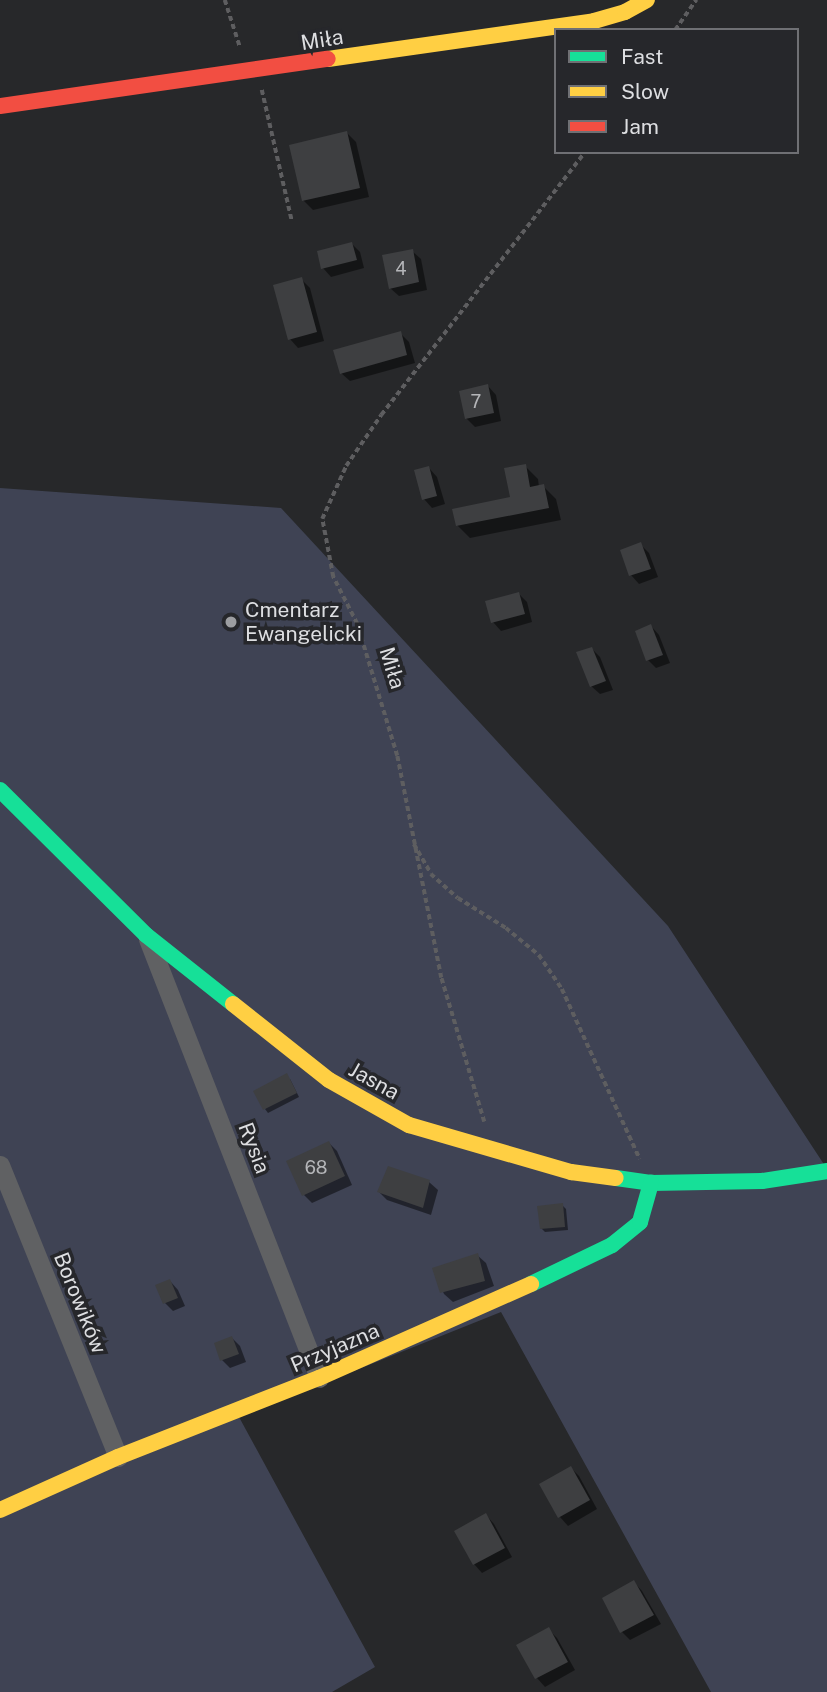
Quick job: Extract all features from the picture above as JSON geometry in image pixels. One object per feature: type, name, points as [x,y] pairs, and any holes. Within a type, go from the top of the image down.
[{"type":"street","name":"Miła","points":[[0,106],[253,72],[594,21],[612,17],[647,0]]},
{"type":"street","name":"Jasna","points":[[0,790],[146,934],[329,1080],[410,1125],[571,1172],[651,1184],[762,1181],[827,1171]]},
{"type":"street","name":"Rysia","points":[[146,934],[319,1378]]},
{"type":"street","name":"Borowików","points":[[0,1166],[118,1457]]},
{"type":"street","name":"Przyjazna","points":[[0,1510],[118,1457],[319,1378],[487,1305],[612,1245],[640,1222],[651,1184]]},
{"type":"path","points":[[225,0],[253,72],[292,221]]},
{"type":"path","points":[[676,28],[696,0]]},
{"type":"path","name":"Miła","points":[[492,1149],[441,978],[397,756],[357,624],[333,577],[322,519],[346,466],[381,415],[583,154]]},
{"type":"path","points":[[412,840],[431,874],[458,898],[506,928],[539,956],[562,989],[651,1184]]},
{"type":"shaded area","points":[[0,488],[281,508],[668,926],[827,1169],[827,1692],[711,1692],[501,1312],[239,1417],[375,1667],[332,1692],[0,1692]]},
{"type":"building","points":[[347,131],[360,188],[302,201],[289,145]]},
{"type":"building","points":[[352,242],[357,260],[321,269],[317,251]]},
{"type":"building","points":[[413,249],[419,282],[389,289],[382,255]]},
{"type":"building","points":[[302,277],[317,332],[288,340],[273,285]]},
{"type":"building","points":[[401,331],[407,355],[340,374],[333,350]]},
{"type":"building","points":[[488,384],[494,413],[465,419],[459,391]]},
{"type":"building","points":[[526,464],[530,487],[544,484],[549,508],[456,526],[452,509],[510,497],[504,468]]},
{"type":"building","points":[[429,466],[437,496],[422,500],[414,470]]},
{"type":"building","points":[[641,542],[651,569],[629,576],[620,550]]},
{"type":"building","points":[[519,592],[525,614],[491,623],[485,601]]},
{"type":"building","points":[[651,624],[663,655],[646,661],[635,631]]},
{"type":"building","points":[[592,647],[606,681],[590,687],[576,652]]},
{"type":"building","points":[[287,1073],[297,1093],[263,1110],[253,1091]]},
{"type":"building","points":[[329,1141],[345,1176],[302,1196],[286,1161]]},
{"type":"building","points":[[388,1166],[430,1180],[423,1208],[377,1192]]},
{"type":"building","points":[[563,1203],[565,1227],[540,1229],[537,1206]]},
{"type":"building","points":[[478,1253],[485,1281],[440,1293],[432,1268]]},
{"type":"building","points":[[170,1279],[178,1298],[163,1304],[155,1285]]},
{"type":"building","points":[[232,1336],[239,1354],[220,1361],[214,1343]]},
{"type":"building","points":[[571,1466],[590,1500],[558,1518],[539,1484]]},
{"type":"building","points":[[486,1513],[505,1548],[473,1565],[454,1531]]},
{"type":"building","points":[[634,1580],[654,1615],[620,1633],[602,1598]]},
{"type":"building","points":[[549,1627],[568,1662],[535,1679],[516,1645]]},
{"type":"traffic: fast","points":[[0,790],[146,935],[233,1004]]},
{"type":"traffic: fast","points":[[616,1178],[651,1183],[762,1181],[827,1171]]},
{"type":"traffic: fast","points":[[531,1284],[612,1245],[640,1222],[651,1183]]},
{"type":"traffic: slow","points":[[328,59],[594,21],[625,12],[647,0]]},
{"type":"traffic: slow","points":[[233,1004],[329,1080],[409,1125],[571,1172],[616,1178]]},
{"type":"traffic: slow","points":[[0,1510],[118,1457],[319,1378],[531,1284]]},
{"type":"traffic: jam","points":[[0,106],[328,59]]},
{"type":"place","name":"Cmentarz Ewangelicki","points":[[231,622]]}]
